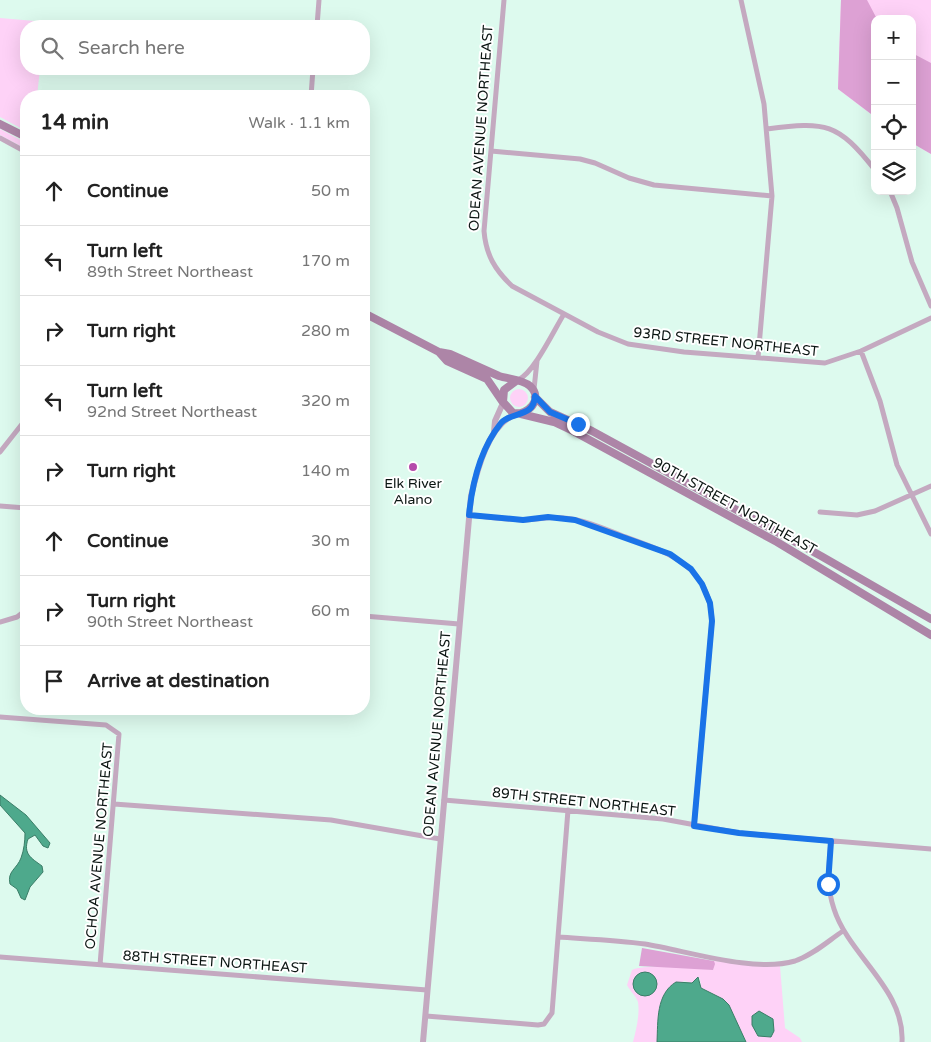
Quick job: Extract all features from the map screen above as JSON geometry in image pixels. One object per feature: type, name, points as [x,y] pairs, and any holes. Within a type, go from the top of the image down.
[{"type":"main road","points":[[0,124],[20,134]]},
{"type":"main road","points":[[370,316],[439,352],[530,386],[535,396],[531,408],[519,414],[508,410],[491,382],[447,361],[439,352]]},
{"type":"main road","points":[[503,403],[504,390],[516,381]]},
{"type":"main road","name":"90TH STREET NORTHEAST","points":[[535,396],[550,412],[592,431],[821,556],[931,619]]},
{"type":"main road","name":"90TH STREET NORTHEAST","points":[[519,414],[554,422],[573,430],[777,542],[931,635]]},
{"type":"street","points":[[317,20],[319,0]]},
{"type":"street","name":"ODEAN AVENUE NORTHEAST","points":[[504,0],[484,231],[491,260],[501,276],[512,286],[564,314]]},
{"type":"street","points":[[741,0],[767,129],[772,196],[758,358]]},
{"type":"street","points":[[311,90],[313,75]]},
{"type":"street","points":[[767,129],[804,124],[832,129],[856,146],[871,165]]},
{"type":"street","points":[[0,138],[20,149]]},
{"type":"street","points":[[491,151],[580,159],[595,163],[629,178],[654,185],[772,196]]},
{"type":"street","points":[[892,195],[912,262],[931,306]]},
{"type":"street","points":[[516,381],[522,378],[537,360],[564,314]]},
{"type":"street","name":"93RD STREET NORTHEAST","points":[[564,314],[611,338],[644,348],[830,362],[861,351],[931,318]]},
{"type":"street","points":[[861,351],[880,402],[892,452],[910,496],[931,534]]},
{"type":"street","points":[[535,396],[534,379],[537,360]]},
{"type":"street","name":"ODEAN AVENUE NORTHEAST","points":[[494,433],[495,421],[503,403]]},
{"type":"street","name":"ODEAN AVENUE NORTHEAST","points":[[424,1042],[469,515],[476,475],[494,433],[506,419],[519,414]]},
{"type":"street","points":[[0,452],[20,427]]},
{"type":"street","points":[[820,512],[865,514],[931,486]]},
{"type":"street","points":[[0,506],[20,508]]},
{"type":"street","points":[[469,515],[523,520],[564,518],[590,524],[679,558],[698,577],[708,596],[712,621],[694,826]]},
{"type":"street","points":[[0,622],[20,615]]},
{"type":"street","points":[[370,617],[459,624]]},
{"type":"street","name":"OCHOA AVENUE NORTHEAST","points":[[0,717],[106,725],[117,731],[120,738],[100,965]]},
{"type":"street","name":"89TH STREET NORTHEAST","points":[[444,800],[663,819],[739,833],[931,849]]},
{"type":"street","points":[[114,804],[338,821],[440,839]]},
{"type":"street","points":[[426,1016],[538,1026],[544,1024],[552,1013],[568,810]]},
{"type":"street","points":[[831,841],[828,884],[834,910],[843,931],[889,995],[900,1016],[902,1042]]},
{"type":"street","points":[[558,937],[629,942],[716,958],[774,964],[785,963],[806,956],[843,931]]},
{"type":"street","name":"88TH STREET NORTHEAST","points":[[0,957],[428,990]]},
{"type":"shaded area","points":[[841,0],[931,0],[931,154],[916,145],[916,15],[871,15],[871,114],[838,89]]},
{"type":"shaded area","points":[[841,0],[867,0],[875,15],[871,15],[871,114],[838,89]]},
{"type":"shaded area","points":[[0,18],[23,20],[20,20],[20,75],[39,75],[38,90],[20,90],[20,128],[0,117]]},
{"type":"shaded area","points":[[916,55],[931,63],[931,154],[916,145]]},
{"type":"shaded area","points":[[0,129],[20,140],[20,146],[0,135]]},
{"type":"shaded area","points":[[515,389],[523,389],[528,394],[526,405],[515,407],[510,402],[510,394]]},
{"type":"shaded area","points":[[0,795],[26,815],[50,843],[48,848],[43,846],[35,835],[28,839],[27,852],[31,858],[42,866],[43,872],[30,887],[25,900],[21,898],[17,889],[10,884],[9,880],[22,855],[25,833],[0,805]]},
{"type":"shaded area","points":[[642,948],[714,961],[715,964],[713,970],[639,966]]},
{"type":"shaded area","points":[[714,961],[780,966],[785,1028],[800,1038],[802,1042],[746,1042],[729,1006],[715,995],[701,988],[700,978],[692,983],[684,981],[662,1000],[658,1017],[657,1042],[633,1042],[638,1002],[627,985],[632,970],[648,967],[684,967],[713,970]]},
{"type":"shaded area","points":[[645,972],[654,975],[657,984],[654,993],[645,996],[636,993],[633,984],[636,975]]},
{"type":"shaded area","points":[[698,977],[701,988],[723,999],[729,1005],[746,1042],[657,1042],[659,1009],[665,993],[676,982],[692,983]]},
{"type":"shaded area","points":[[759,1011],[773,1019],[774,1031],[771,1037],[758,1036],[752,1025],[752,1016]]},
{"type":"place","name":"Elk River Alano","points":[[413,467]]},
{"type":"route","points":[[578,424],[550,412],[535,396],[534,404],[527,412],[510,416],[506,419],[494,433],[484,453],[470,496],[469,515],[523,520],[548,517],[585,522],[670,554],[679,558],[691,569],[698,577],[708,596],[712,611],[701,763],[694,826],[739,833],[831,841],[828,884]]}]
